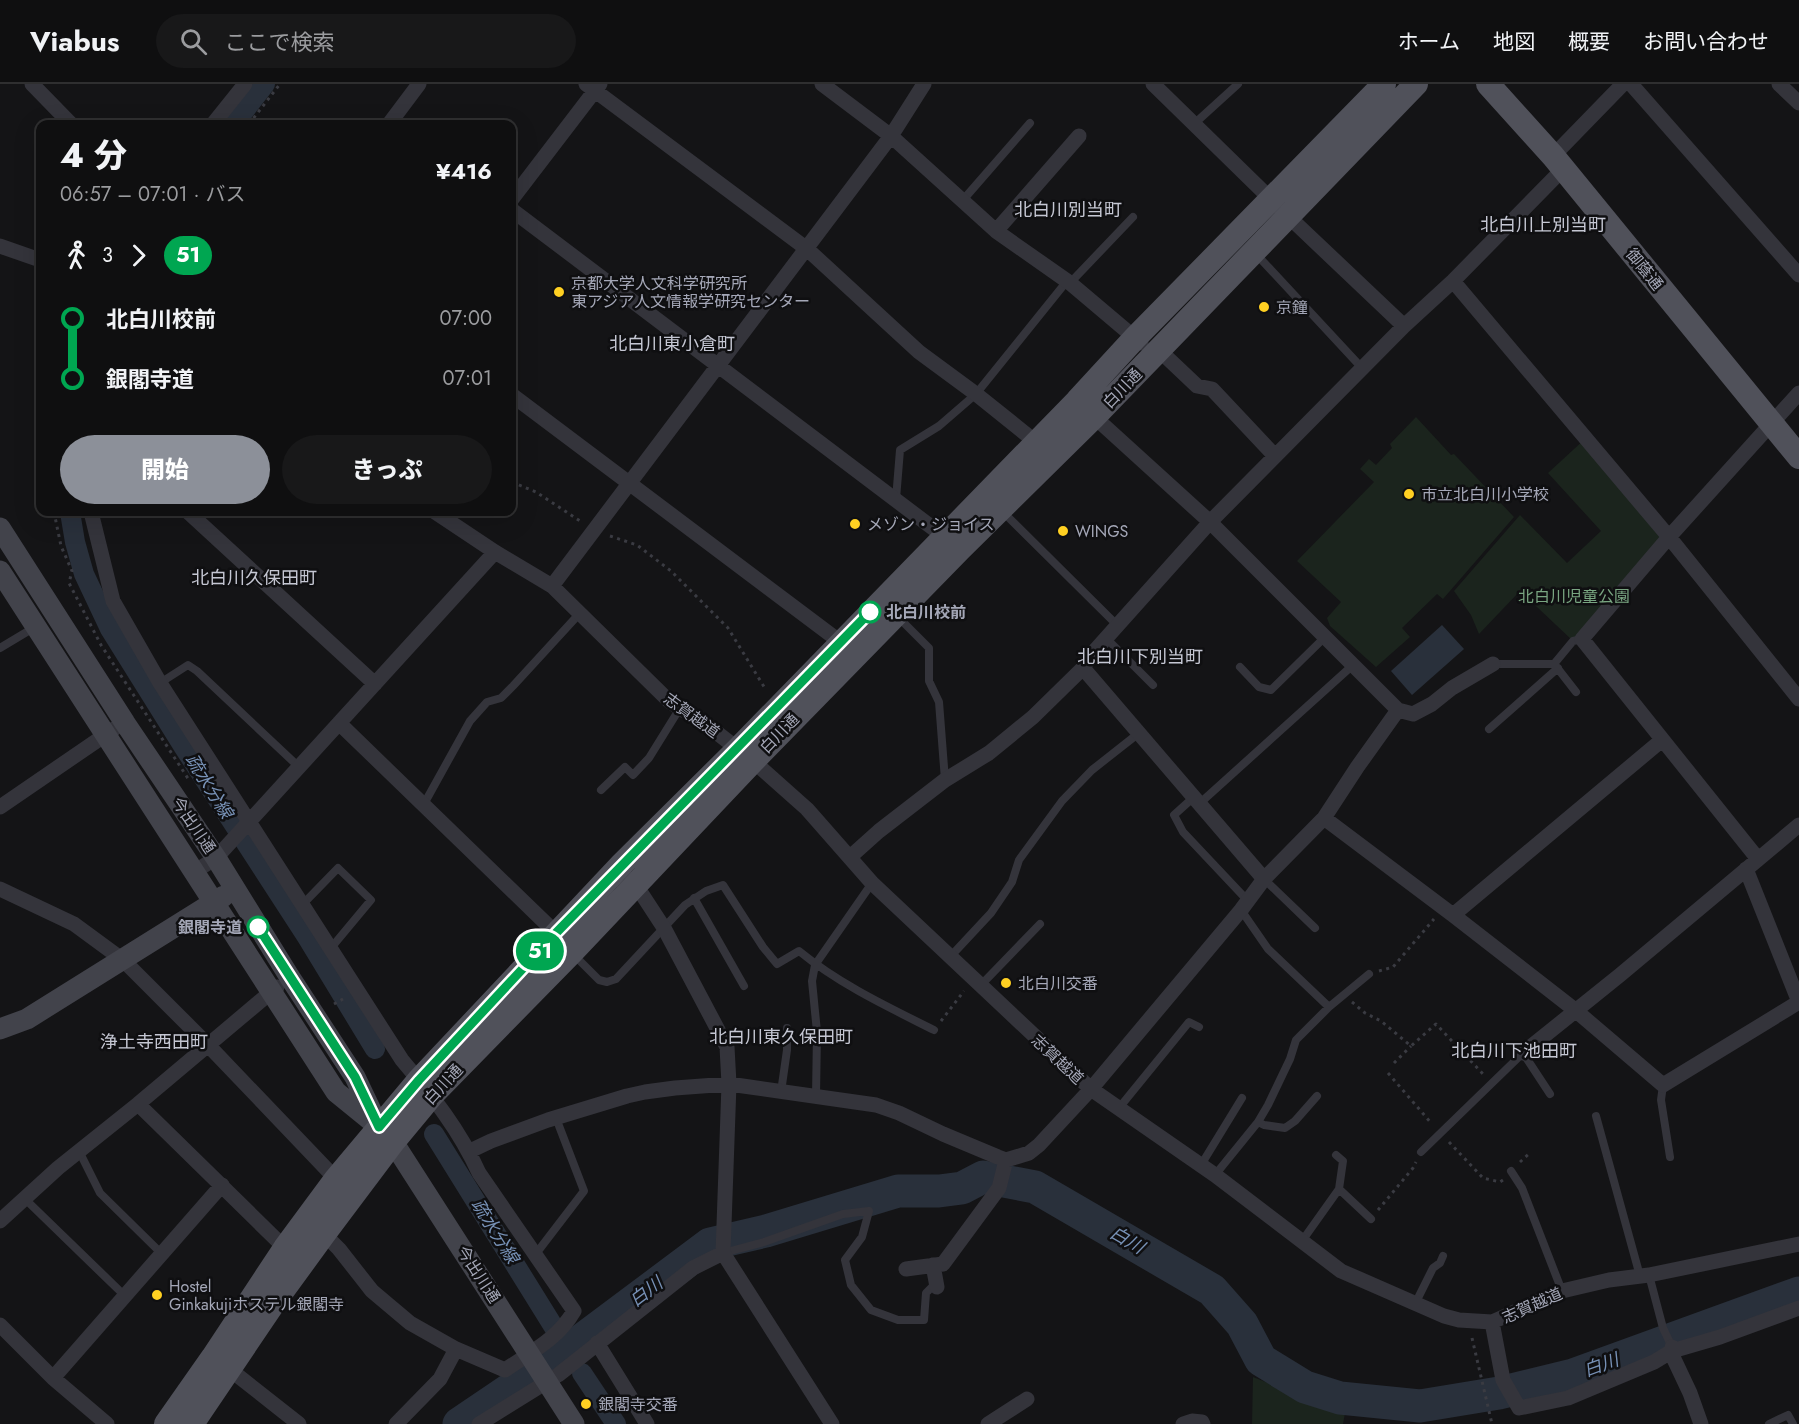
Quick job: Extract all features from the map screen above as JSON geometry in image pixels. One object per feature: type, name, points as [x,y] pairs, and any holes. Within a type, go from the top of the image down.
[{"type":"main road","name":"白川通","points":[[426,1088],[572,952],[636,884],[745,755],[952,543],[1085,409],[1157,353],[1254,252],[1280,208],[1384,84]]},
{"type":"main road","name":"白川通","points":[[1085,409],[1135,338],[1416,84]]},
{"type":"main road","name":"御蔭通","points":[[1488,84],[1558,163],[1799,457]]},
{"type":"main road","name":"白川通","points":[[192,1424],[221,1363],[285,1248],[336,1179],[386,1135],[556,933],[622,864],[745,755],[777,708],[849,648],[896,614],[952,543],[1000,509],[1045,450]]},
{"type":"main road","name":"今出川通","points":[[0,528],[125,723],[216,858],[355,1077],[386,1135],[574,1424]]},
{"type":"main road","name":"今出川通","points":[[0,571],[336,1092],[386,1135]]},
{"type":"main road","points":[[0,1029],[27,1019],[234,889]]},
{"type":"main road","name":"白川通","points":[[166,1424],[221,1363],[324,1234],[386,1135]]},
{"type":"street","points":[[32,84],[67,120]]},
{"type":"street","points":[[216,120],[245,84]]},
{"type":"street","points":[[395,120],[419,84]]},
{"type":"street","points":[[822,84],[891,136],[996,231],[1068,282],[1197,386],[1212,389],[1275,456]]},
{"type":"street","points":[[552,586],[891,136],[924,84]]},
{"type":"street","points":[[850,857],[879,831],[945,780],[997,746],[1033,717],[1083,668],[1117,625],[1210,522],[1404,326],[1453,281],[1558,163],[1623,84]]},
{"type":"street","points":[[1631,84],[1799,275]]},
{"type":"street","points":[[1779,84],[1799,103]]},
{"type":"street","points":[[516,193],[593,86],[807,249],[919,352],[976,394],[1045,450]]},
{"type":"street","points":[[1160,86],[1280,208],[1404,326]]},
{"type":"street","points":[[996,231],[1079,136]]},
{"type":"street","points":[[516,213],[952,543]]},
{"type":"street","points":[[0,246],[36,259]]},
{"type":"street","points":[[1453,281],[1669,537],[1799,699]]},
{"type":"street","points":[[1324,818],[1449,911],[1575,1010],[1663,1085],[1799,1002],[1752,864],[1662,740],[1582,639],[1669,537],[1799,393]]},
{"type":"street","points":[[516,398],[849,648]]},
{"type":"street","points":[[1085,409],[1210,522],[1398,710],[1413,714],[1493,664]]},
{"type":"street","points":[[92,516],[113,601],[160,683],[402,1060],[445,1112],[470,1151],[479,1173],[574,1311],[566,1324],[548,1342],[539,1368],[479,1424]]},
{"type":"street","points":[[192,516],[375,684]]},
{"type":"street","name":"志賀越道","points":[[441,516],[552,586],[670,702],[707,725],[807,809],[872,882],[1091,1089],[1215,1175],[1341,1271],[1444,1316],[1468,1322],[1492,1322],[1562,1291],[1799,1244]]},
{"type":"street","points":[[194,872],[216,858],[495,552]]},
{"type":"street","points":[[1083,668],[1264,879]]},
{"type":"street","points":[[1005,1164],[1029,1153],[1039,1145],[1091,1089],[1264,879],[1324,818],[1398,710]]},
{"type":"street","points":[[0,807],[125,723]]},
{"type":"street","points":[[339,723],[556,933],[572,952]]},
{"type":"street","points":[[1449,911],[1662,740]]},
{"type":"street","points":[[1523,1053],[1799,825]]},
{"type":"street","points":[[622,864],[664,928],[727,1047],[729,1084],[723,1250],[832,1424]]},
{"type":"street","points":[[0,889],[74,924],[123,960],[336,1179]]},
{"type":"street","points":[[0,1221],[79,1151],[289,976]]},
{"type":"street","points":[[470,1151],[491,1141],[556,1118],[645,1092],[729,1084],[876,1105],[899,1113],[1005,1164]]},
{"type":"street","points":[[138,1104],[285,1248]]},
{"type":"street","points":[[906,1269],[943,1264],[999,1188],[1005,1164]]},
{"type":"street","points":[[53,1378],[222,1185]]},
{"type":"street","points":[[324,1234],[339,1249],[372,1292],[410,1323],[456,1349],[505,1370],[539,1368],[558,1375],[693,1268],[723,1250]]},
{"type":"street","points":[[933,1265],[937,1284]]},
{"type":"street","points":[[1492,1322],[1503,1380],[1519,1408],[1568,1398],[1654,1362],[1672,1349],[1720,1337],[1799,1308]]},
{"type":"street","points":[[0,1325],[53,1378],[107,1424]]},
{"type":"street","points":[[597,1343],[647,1424]]},
{"type":"street","points":[[396,1424],[440,1379],[456,1349]]},
{"type":"street","points":[[1672,1349],[1701,1424]]},
{"type":"street","points":[[221,1363],[299,1424]]},
{"type":"street","points":[[988,1424],[1028,1399]]},
{"type":"street","points":[[1183,1424],[1192,1421],[1203,1424]]},
{"type":"lane","points":[[1194,123],[1238,84]]},
{"type":"lane","points":[[963,200],[1030,123]]},
{"type":"lane","points":[[896,501],[900,450],[939,426],[976,394],[1068,282],[1133,217]]},
{"type":"lane","points":[[1254,252],[1362,368]]},
{"type":"lane","points":[[1000,509],[1117,625]]},
{"type":"lane","points":[[424,804],[470,721],[487,702],[501,698],[580,613]]},
{"type":"lane","points":[[896,614],[929,648],[930,681],[939,702],[945,780]]},
{"type":"lane","points":[[0,648],[36,626]]},
{"type":"lane","points":[[1240,667],[1259,687],[1271,690],[1325,637]]},
{"type":"lane","points":[[1106,638],[1153,685]]},
{"type":"lane","points":[[1489,729],[1556,666],[1573,641],[1582,639]]},
{"type":"lane","points":[[1493,664],[1556,666]]},
{"type":"lane","points":[[160,683],[188,665],[299,767]]},
{"type":"lane","points":[[1329,1007],[1268,949],[1244,905],[1183,832],[1174,815],[1197,800],[1353,665]]},
{"type":"lane","points":[[1556,666],[1576,692]]},
{"type":"lane","points":[[601,790],[625,767],[633,775],[649,758],[680,708]]},
{"type":"lane","points":[[950,957],[992,913],[1012,882],[1019,860],[1062,801],[1092,770],[1139,734]]},
{"type":"lane","points":[[302,905],[338,868],[371,900],[331,948]]},
{"type":"lane","points":[[1264,879],[1315,928]]},
{"type":"lane","points":[[816,1095],[817,1032],[812,981],[815,965],[872,882]]},
{"type":"lane","points":[[572,952],[599,980],[607,982],[616,979],[685,905],[706,891],[723,885],[758,940],[777,964],[799,951],[815,965],[879,1003],[934,1030]]},
{"type":"lane","points":[[694,898],[744,986]]},
{"type":"lane","points":[[978,982],[1040,924]]},
{"type":"lane","points":[[1215,1175],[1258,1122],[1290,1059],[1296,1040],[1329,1007],[1369,974]]},
{"type":"lane","points":[[1119,1108],[1189,1022],[1199,1028]]},
{"type":"lane","points":[[781,1092],[788,1028]]},
{"type":"lane","points":[[1421,1152],[1523,1053],[1550,1094]]},
{"type":"lane","points":[[1663,1085],[1661,1100],[1670,1156]]},
{"type":"lane","points":[[1258,1122],[1285,1128],[1295,1121],[1317,1096]]},
{"type":"lane","points":[[1201,1165],[1242,1098]]},
{"type":"lane","points":[[1596,1116],[1645,1275],[1672,1349]]},
{"type":"lane","points":[[535,1256],[584,1191],[556,1118]]},
{"type":"lane","points":[[79,1151],[100,1193],[162,1254]]},
{"type":"lane","points":[[1302,1241],[1339,1189],[1343,1161],[1336,1155]]},
{"type":"lane","points":[[1511,1172],[1522,1188],[1562,1291]]},
{"type":"lane","points":[[1339,1189],[1371,1219]]},
{"type":"lane","points":[[24,1198],[125,1296]]},
{"type":"lane","points":[[723,1250],[764,1242],[843,1214],[869,1211],[862,1237],[845,1260],[851,1285],[871,1310],[898,1320],[924,1320],[926,1293],[937,1284]]},
{"type":"lane","points":[[1415,1304],[1433,1268],[1440,1263],[1443,1256]]},
{"type":"lane","points":[[1769,1424],[1788,1415],[1793,1424]]},
{"type":"path","points":[[252,120],[280,84]]},
{"type":"path","points":[[516,484],[536,492],[594,531],[637,545],[671,572],[728,628],[777,708]]},
{"type":"path","points":[[55,516],[61,546],[72,571],[69,583],[101,645],[191,782]]},
{"type":"path","points":[[62,585],[69,583]]},
{"type":"path","points":[[1369,974],[1393,967],[1449,911]]},
{"type":"path","points":[[934,1030],[978,982]]},
{"type":"path","points":[[1344,994],[1365,1013],[1381,1021],[1411,1046]]},
{"type":"path","points":[[1394,1063],[1436,1024],[1492,1083]]},
{"type":"path","points":[[1388,1073],[1483,1178],[1500,1182],[1511,1172]]},
{"type":"path","points":[[1371,1219],[1413,1168],[1421,1152]]},
{"type":"path","points":[[1468,1322],[1492,1424]]},
{"type":"green space","points":[[1416,417],[1514,517],[1443,599],[1437,594],[1402,628],[1410,637],[1376,667],[1330,626],[1327,618],[1341,602],[1297,561],[1374,482],[1360,469],[1369,459],[1376,465],[1392,448],[1390,444]]},
{"type":"green space","name":"北白川児童公園","points":[[1586,438],[1669,537],[1573,641],[1520,591],[1479,634],[1471,615],[1454,591],[1520,515],[1567,563],[1601,531],[1548,473]]},
{"type":"green space","points":[[1253,1377],[1345,1413],[1343,1424],[1252,1424]]},
{"type":"shaded area","points":[[1442,625],[1464,649],[1412,695],[1391,671]]},
{"type":"waterway","name":"疏水分線","points":[[237,120],[265,84]]},
{"type":"waterway","name":"疏水分線","points":[[71,516],[84,574],[110,629],[307,937],[375,1049]]},
{"type":"waterway","name":"疏水分線","points":[[434,1134],[555,1329]]},
{"type":"waterway","name":"白川","points":[[459,1424],[567,1351],[710,1244],[766,1231],[898,1191],[939,1191],[962,1188],[983,1177],[1035,1187],[1212,1290],[1242,1324],[1261,1360],[1305,1387],[1340,1398],[1420,1406],[1499,1393],[1573,1375],[1799,1293]]},
{"type":"waterway","name":"疏水分線","points":[[582,1373],[616,1424]]},
{"type":"bus line","name":"51","points":[[258,927],[355,1077],[379,1127],[419,1080],[556,933],[870,612]]},
{"type":"place","name":"京都大学人文科学研究所 東アジア人文情報学研究センター","points":[[559,292]]},
{"type":"place","name":"京鐘","points":[[1264,307]]},
{"type":"place","name":"市立北白川小学校","points":[[1409,494]]},
{"type":"place","name":"メゾン・ジョイス","points":[[855,524]]},
{"type":"place","name":"WINGS","points":[[1063,531]]},
{"type":"place","name":"北白川校前","points":[[870,612]]},
{"type":"place","name":"銀閣寺道","points":[[258,927]]},
{"type":"place","name":"北白川交番","points":[[1006,983]]},
{"type":"place","name":"Hostel Ginkakujiホステル銀閣寺","points":[[157,1295]]},
{"type":"place","name":"銀閣寺交番","points":[[586,1404]]},
{"type":"district","name":"北白川別当町","points":[[1068,210]]},
{"type":"district","name":"北白川上別当町","points":[[1543,225]]},
{"type":"district","name":"北白川東小倉町","points":[[672,344]]},
{"type":"district","name":"北白川久保田町","points":[[254,578]]},
{"type":"district","name":"北白川下別当町","points":[[1140,657]]},
{"type":"district","name":"北白川東久保田町","points":[[781,1037]]},
{"type":"district","name":"浄土寺西田町","points":[[154,1042]]},
{"type":"district","name":"北白川下池田町","points":[[1514,1051]]}]
